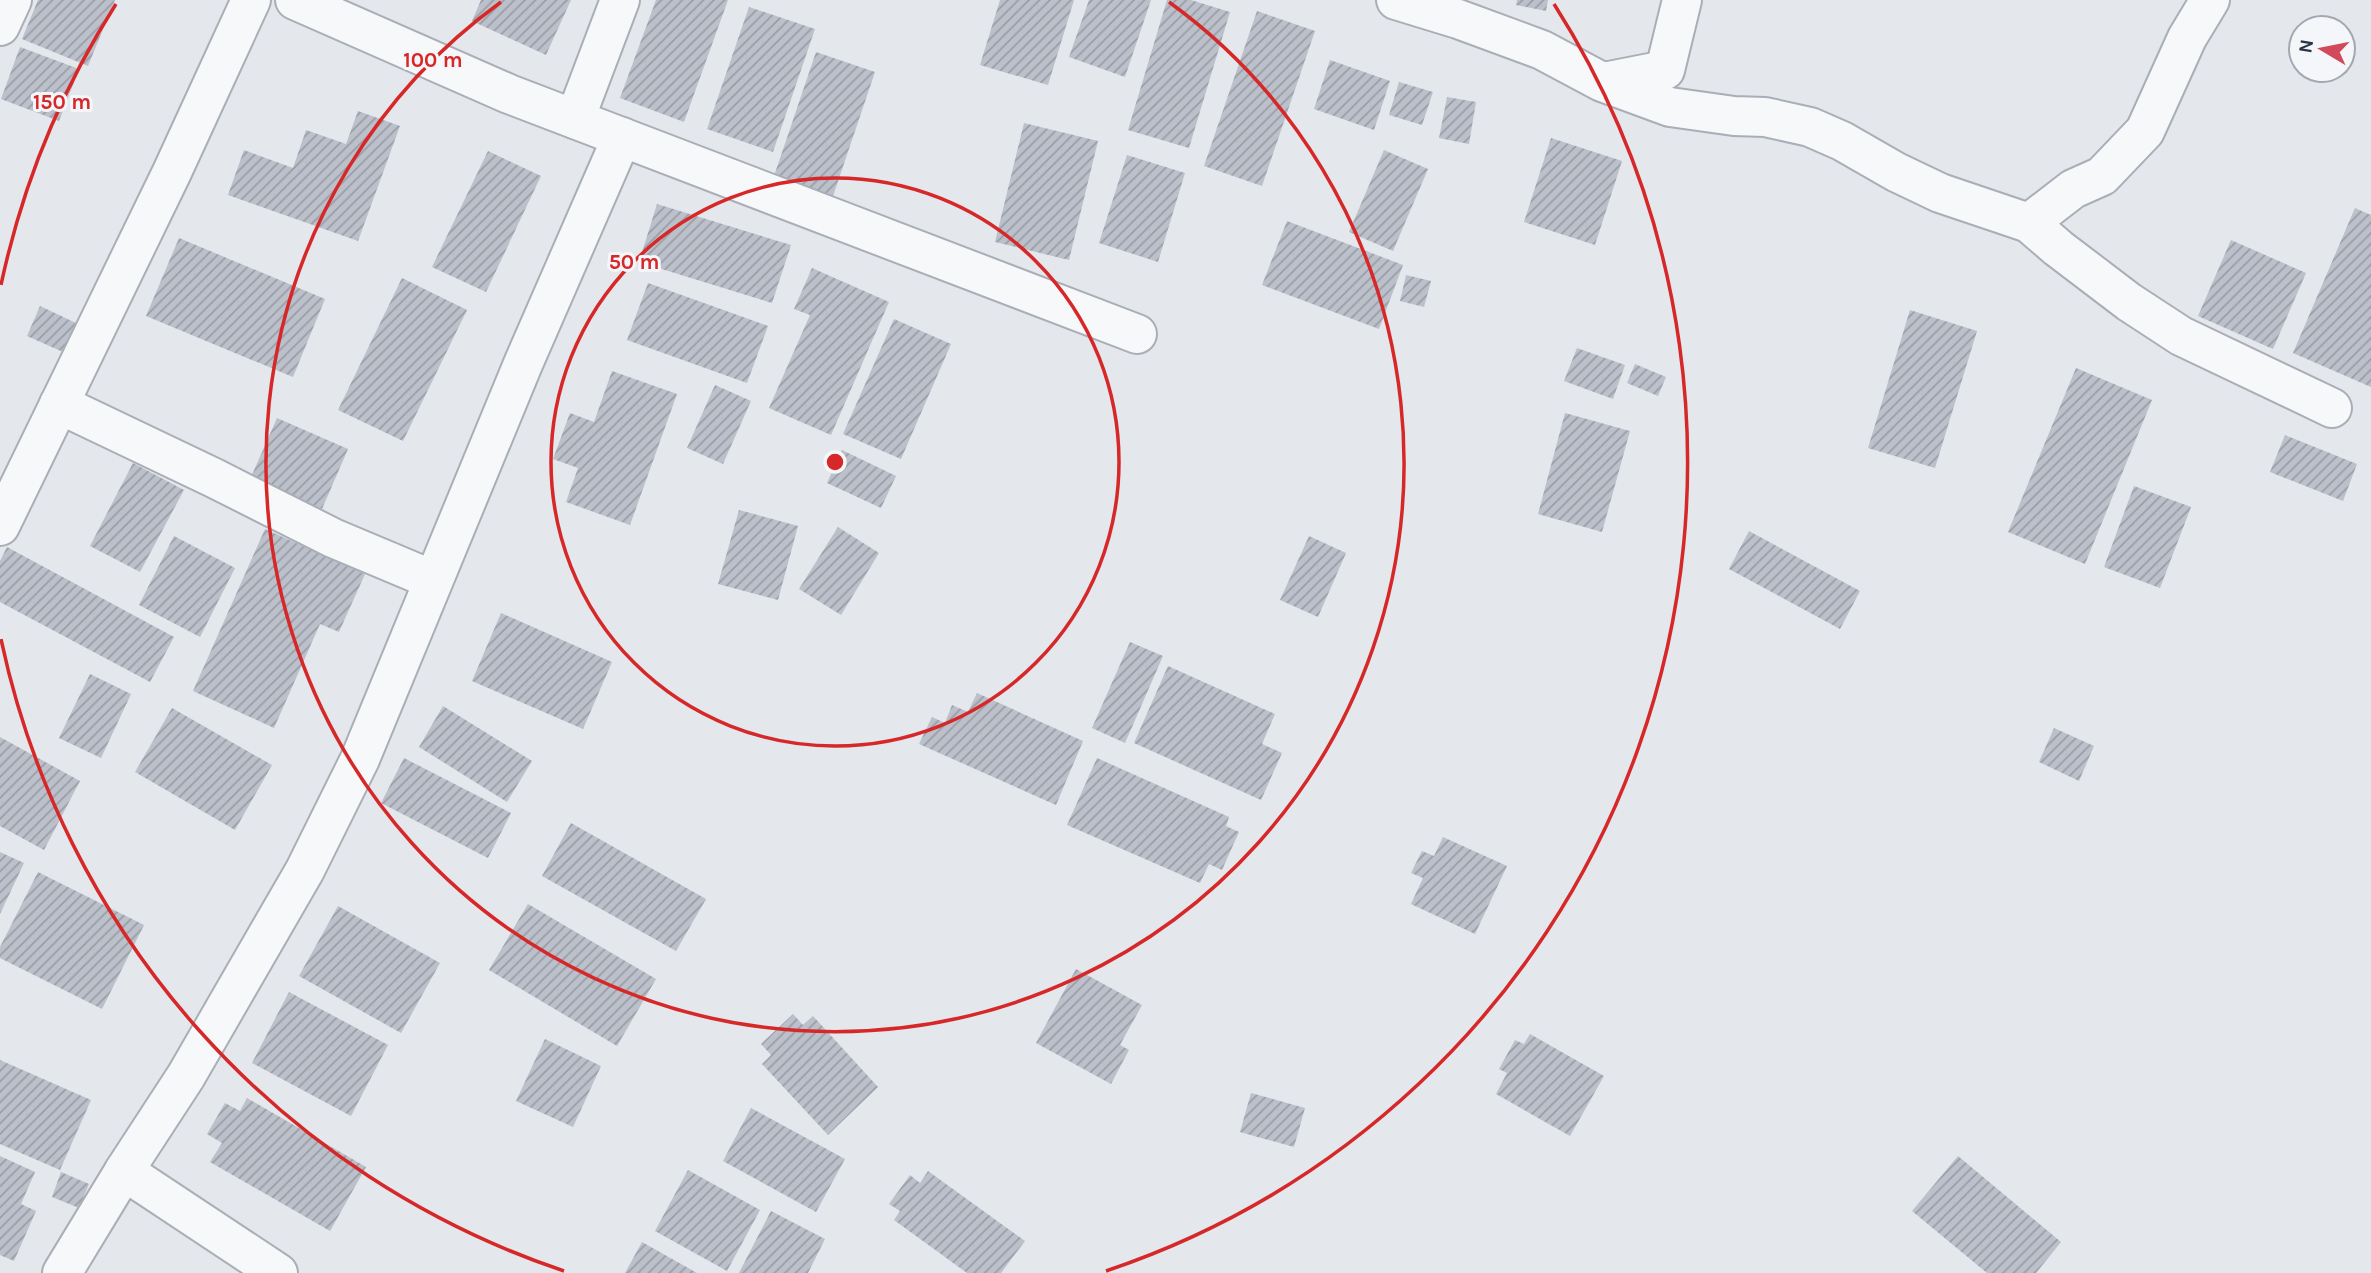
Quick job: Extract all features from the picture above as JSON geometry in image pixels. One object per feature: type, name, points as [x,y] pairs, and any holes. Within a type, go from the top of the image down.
[{"type":"street","points":[[0,26],[12,0]]},
{"type":"street","points":[[0,526],[172,172],[251,0]]},
{"type":"street","points":[[295,0],[509,94],[1137,334]]},
{"type":"street","points":[[575,119],[621,0]]},
{"type":"street","points":[[1396,0],[1458,19],[1542,50],[1602,82],[1670,107],[1734,117],[1766,117],[1810,127],[1940,193],[2029,223],[2129,302],[2182,336],[2332,408]]},
{"type":"street","points":[[1602,82],[1665,70],[1682,0]]},
{"type":"street","points":[[2029,223],[2073,189],[2102,176],[2145,131],[2188,37],[2210,0]]},
{"type":"street","points":[[62,1273],[186,1076],[305,870],[360,759],[433,580],[622,137]]},
{"type":"street","points":[[59,404],[333,538],[433,580]]},
{"type":"street","points":[[124,1171],[278,1273]]},
{"type":"building","points":[[38,0],[115,0],[88,66],[22,39]]},
{"type":"building","points":[[481,0],[571,0],[546,55],[472,21]]},
{"type":"building","points":[[656,0],[728,0],[684,122],[620,98]]},
{"type":"building","points":[[1000,0],[1074,0],[1048,85],[980,65]]},
{"type":"building","points":[[1089,0],[1151,0],[1125,77],[1069,57]]},
{"type":"building","points":[[1167,0],[1191,0],[1230,12],[1189,148],[1128,130]]},
{"type":"building","points":[[1517,0],[1548,0],[1546,11],[1516,5]]},
{"type":"building","points":[[749,7],[815,29],[773,152],[707,129]]},
{"type":"building","points":[[1257,11],[1315,31],[1262,186],[1204,166]]},
{"type":"building","points":[[20,47],[79,69],[59,121],[1,99]]},
{"type":"building","points":[[816,52],[875,72],[832,199],[773,179]]},
{"type":"building","points":[[1330,60],[1390,81],[1374,130],[1314,109]]},
{"type":"building","points":[[1399,82],[1433,92],[1422,125],[1389,115]]},
{"type":"building","points":[[1447,97],[1476,102],[1469,144],[1439,138]]},
{"type":"building","points":[[358,111],[400,126],[358,241],[228,195],[244,150],[293,168],[306,130],[346,144]]},
{"type":"building","points":[[1024,123],[1098,141],[1069,260],[995,242]]},
{"type":"building","points":[[1551,138],[1622,161],[1595,245],[1524,222]]},
{"type":"building","points":[[1384,150],[1428,169],[1393,251],[1349,232]]},
{"type":"building","points":[[488,151],[541,176],[486,292],[432,267]]},
{"type":"building","points":[[1127,155],[1185,173],[1158,262],[1099,243]]},
{"type":"building","points":[[657,204],[791,245],[772,303],[639,262]]},
{"type":"building","points":[[2355,208],[2371,215],[2371,387],[2293,353]]},
{"type":"building","points":[[1287,221],[1403,265],[1379,329],[1262,285]]},
{"type":"building","points":[[179,238],[325,299],[293,377],[146,316]]},
{"type":"building","points":[[2231,240],[2306,273],[2273,349],[2198,316]]},
{"type":"building","points":[[812,268],[889,302],[831,435],[769,408],[810,315],[794,309]]},
{"type":"building","points":[[1406,275],[1431,281],[1424,307],[1400,301]]},
{"type":"building","points":[[402,278],[467,310],[403,441],[338,410]]},
{"type":"building","points":[[648,283],[768,326],[747,383],[627,340]]},
{"type":"building","points":[[40,306],[76,323],[63,352],[27,336]]},
{"type":"building","points":[[1910,310],[1977,331],[1935,468],[1868,448]]},
{"type":"building","points":[[894,319],[951,344],[901,459],[843,434]]},
{"type":"building","points":[[1577,348],[1625,365],[1613,399],[1564,381]]},
{"type":"building","points":[[1635,364],[1666,377],[1658,396],[1627,383]]},
{"type":"building","points":[[2076,368],[2152,400],[2085,564],[2008,532]]},
{"type":"building","points":[[612,371],[677,394],[630,525],[566,502],[578,468],[553,459],[570,413],[594,422]]},
{"type":"building","points":[[715,385],[751,401],[723,464],[687,448]]},
{"type":"building","points":[[1565,413],[1630,431],[1602,532],[1538,514]]},
{"type":"building","points":[[277,418],[348,449],[322,509],[251,477]]},
{"type":"building","points":[[2285,435],[2357,464],[2343,501],[2270,472]]},
{"type":"building","points":[[842,450],[896,476],[881,508],[827,483]]},
{"type":"building","points":[[133,463],[184,490],[140,572],[90,546]]},
{"type":"building","points":[[2134,486],[2191,507],[2160,588],[2104,567]]},
{"type":"building","points":[[739,510],[798,526],[778,600],[718,584]]},
{"type":"building","points":[[838,527],[879,553],[841,615],[799,589]]},
{"type":"building","points":[[265,529],[365,574],[339,632],[320,624],[274,728],[193,691]]},
{"type":"building","points":[[1749,531],[1860,591],[1840,629],[1729,569]]},
{"type":"building","points":[[174,536],[235,568],[200,637],[139,605]]},
{"type":"building","points":[[1309,536],[1346,553],[1318,617],[1280,600]]},
{"type":"building","points":[[7,547],[174,637],[150,682],[0,602],[0,561]]},
{"type":"building","points":[[501,613],[612,662],[583,729],[472,681]]},
{"type":"building","points":[[1130,642],[1163,656],[1125,743],[1092,728]]},
{"type":"building","points":[[1168,666],[1275,714],[1262,744],[1282,753],[1261,800],[1134,743]]},
{"type":"building","points":[[90,674],[131,694],[101,758],[59,738]]},
{"type":"building","points":[[977,693],[1083,741],[1056,805],[919,744],[932,717],[945,723],[952,705],[968,712]]},
{"type":"building","points":[[443,706],[532,761],[507,802],[419,747]]},
{"type":"building","points":[[172,708],[272,765],[235,830],[135,772]]},
{"type":"building","points":[[2054,728],[2094,746],[2079,781],[2039,762]]},
{"type":"building","points":[[0,737],[80,781],[44,850],[0,826]]},
{"type":"building","points":[[404,758],[511,813],[488,858],[381,803]]},
{"type":"building","points":[[1097,758],[1229,817],[1226,826],[1239,832],[1222,870],[1209,864],[1200,883],[1067,825]]},
{"type":"building","points":[[571,823],[706,899],[676,951],[542,876]]},
{"type":"building","points":[[1443,837],[1507,866],[1475,934],[1411,904],[1423,878],[1411,873],[1422,851],[1434,856]]},
{"type":"building","points":[[0,852],[24,863],[0,914]]},
{"type":"building","points":[[38,872],[144,925],[102,1009],[0,958],[0,947]]},
{"type":"building","points":[[528,904],[656,979],[617,1046],[489,970]]},
{"type":"building","points":[[338,906],[440,963],[401,1033],[299,976]]},
{"type":"building","points":[[1076,969],[1142,1005],[1120,1045],[1129,1050],[1111,1084],[1036,1043]]},
{"type":"building","points":[[289,992],[388,1045],[351,1116],[252,1063]]},
{"type":"building","points":[[793,1014],[803,1025],[813,1016],[878,1087],[828,1135],[762,1064],[771,1055],[761,1044]]},
{"type":"building","points":[[1530,1034],[1604,1076],[1570,1136],[1496,1094],[1507,1073],[1499,1069],[1515,1040],[1524,1044]]},
{"type":"building","points":[[545,1039],[601,1066],[573,1127],[516,1101]]},
{"type":"building","points":[[0,1060],[91,1100],[60,1170],[0,1144]]},
{"type":"building","points":[[1251,1093],[1305,1108],[1294,1147],[1240,1132]]},
{"type":"building","points":[[247,1098],[366,1167],[330,1231],[210,1162],[222,1143],[207,1134],[225,1103],[240,1111]]},
{"type":"building","points":[[751,1108],[845,1159],[816,1212],[723,1161]]},
{"type":"building","points":[[0,1156],[35,1172],[21,1204],[36,1211],[14,1261],[0,1255]]},
{"type":"building","points":[[1958,1156],[2061,1242],[2036,1273],[1987,1273],[1912,1211]]},
{"type":"building","points":[[688,1170],[760,1210],[727,1271],[655,1231]]},
{"type":"building","points":[[928,1171],[1025,1241],[1001,1273],[967,1273],[894,1220],[900,1211],[889,1204],[910,1175],[920,1183]]},
{"type":"building","points":[[61,1172],[89,1184],[79,1208],[52,1197]]},
{"type":"building","points":[[771,1211],[825,1239],[808,1273],[739,1273]]},
{"type":"building","points":[[642,1242],[697,1273],[625,1273]]}]
